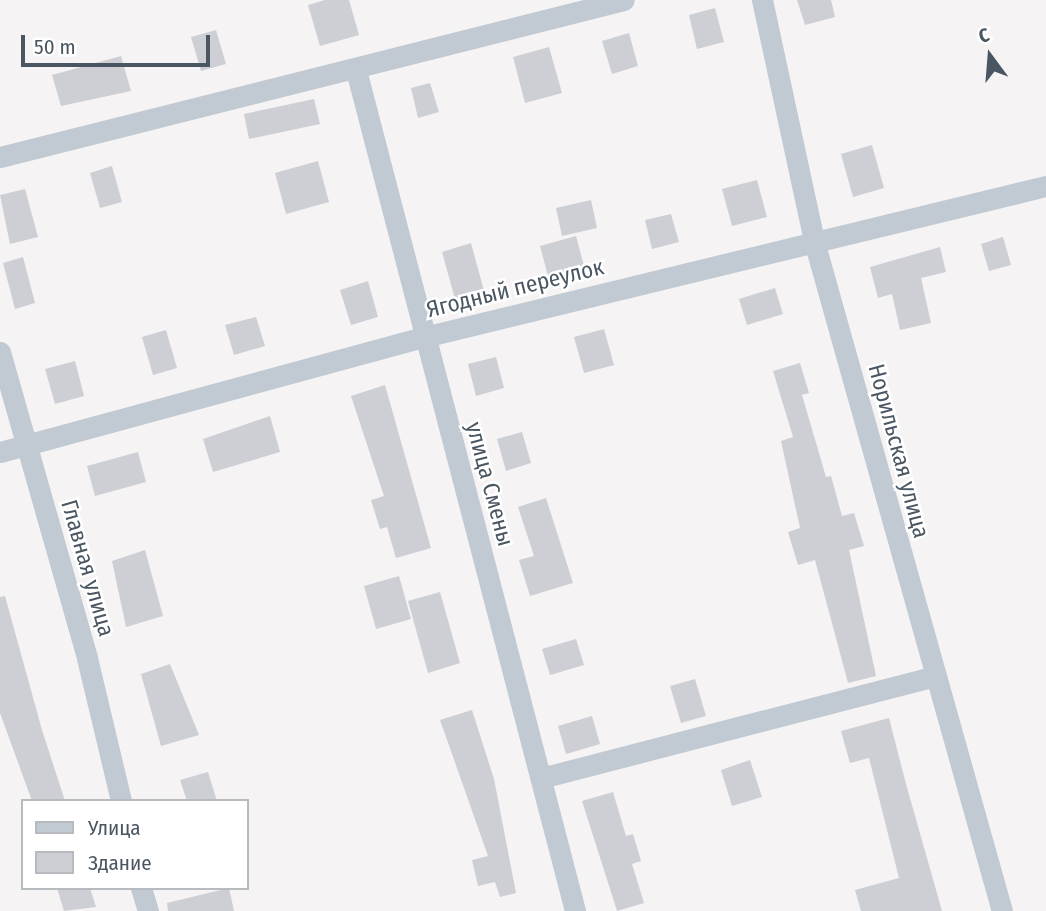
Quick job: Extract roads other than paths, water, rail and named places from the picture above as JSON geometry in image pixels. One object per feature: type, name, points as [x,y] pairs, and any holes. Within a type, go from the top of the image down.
[{"type":"street","points":[[0,157],[356,71],[624,0]]},
{"type":"street","name":"Норильская улица","points":[[762,0],[814,241],[1002,911]]},
{"type":"street","name":"улица Смены","points":[[356,71],[575,911]]},
{"type":"street","name":"Ягодный переулок","points":[[0,452],[424,337],[1046,186]]},
{"type":"street","name":"Главная улица","points":[[0,352],[120,799]]},
{"type":"street","points":[[541,778],[934,676]]},
{"type":"street","points":[[142,890],[148,911]]}]
